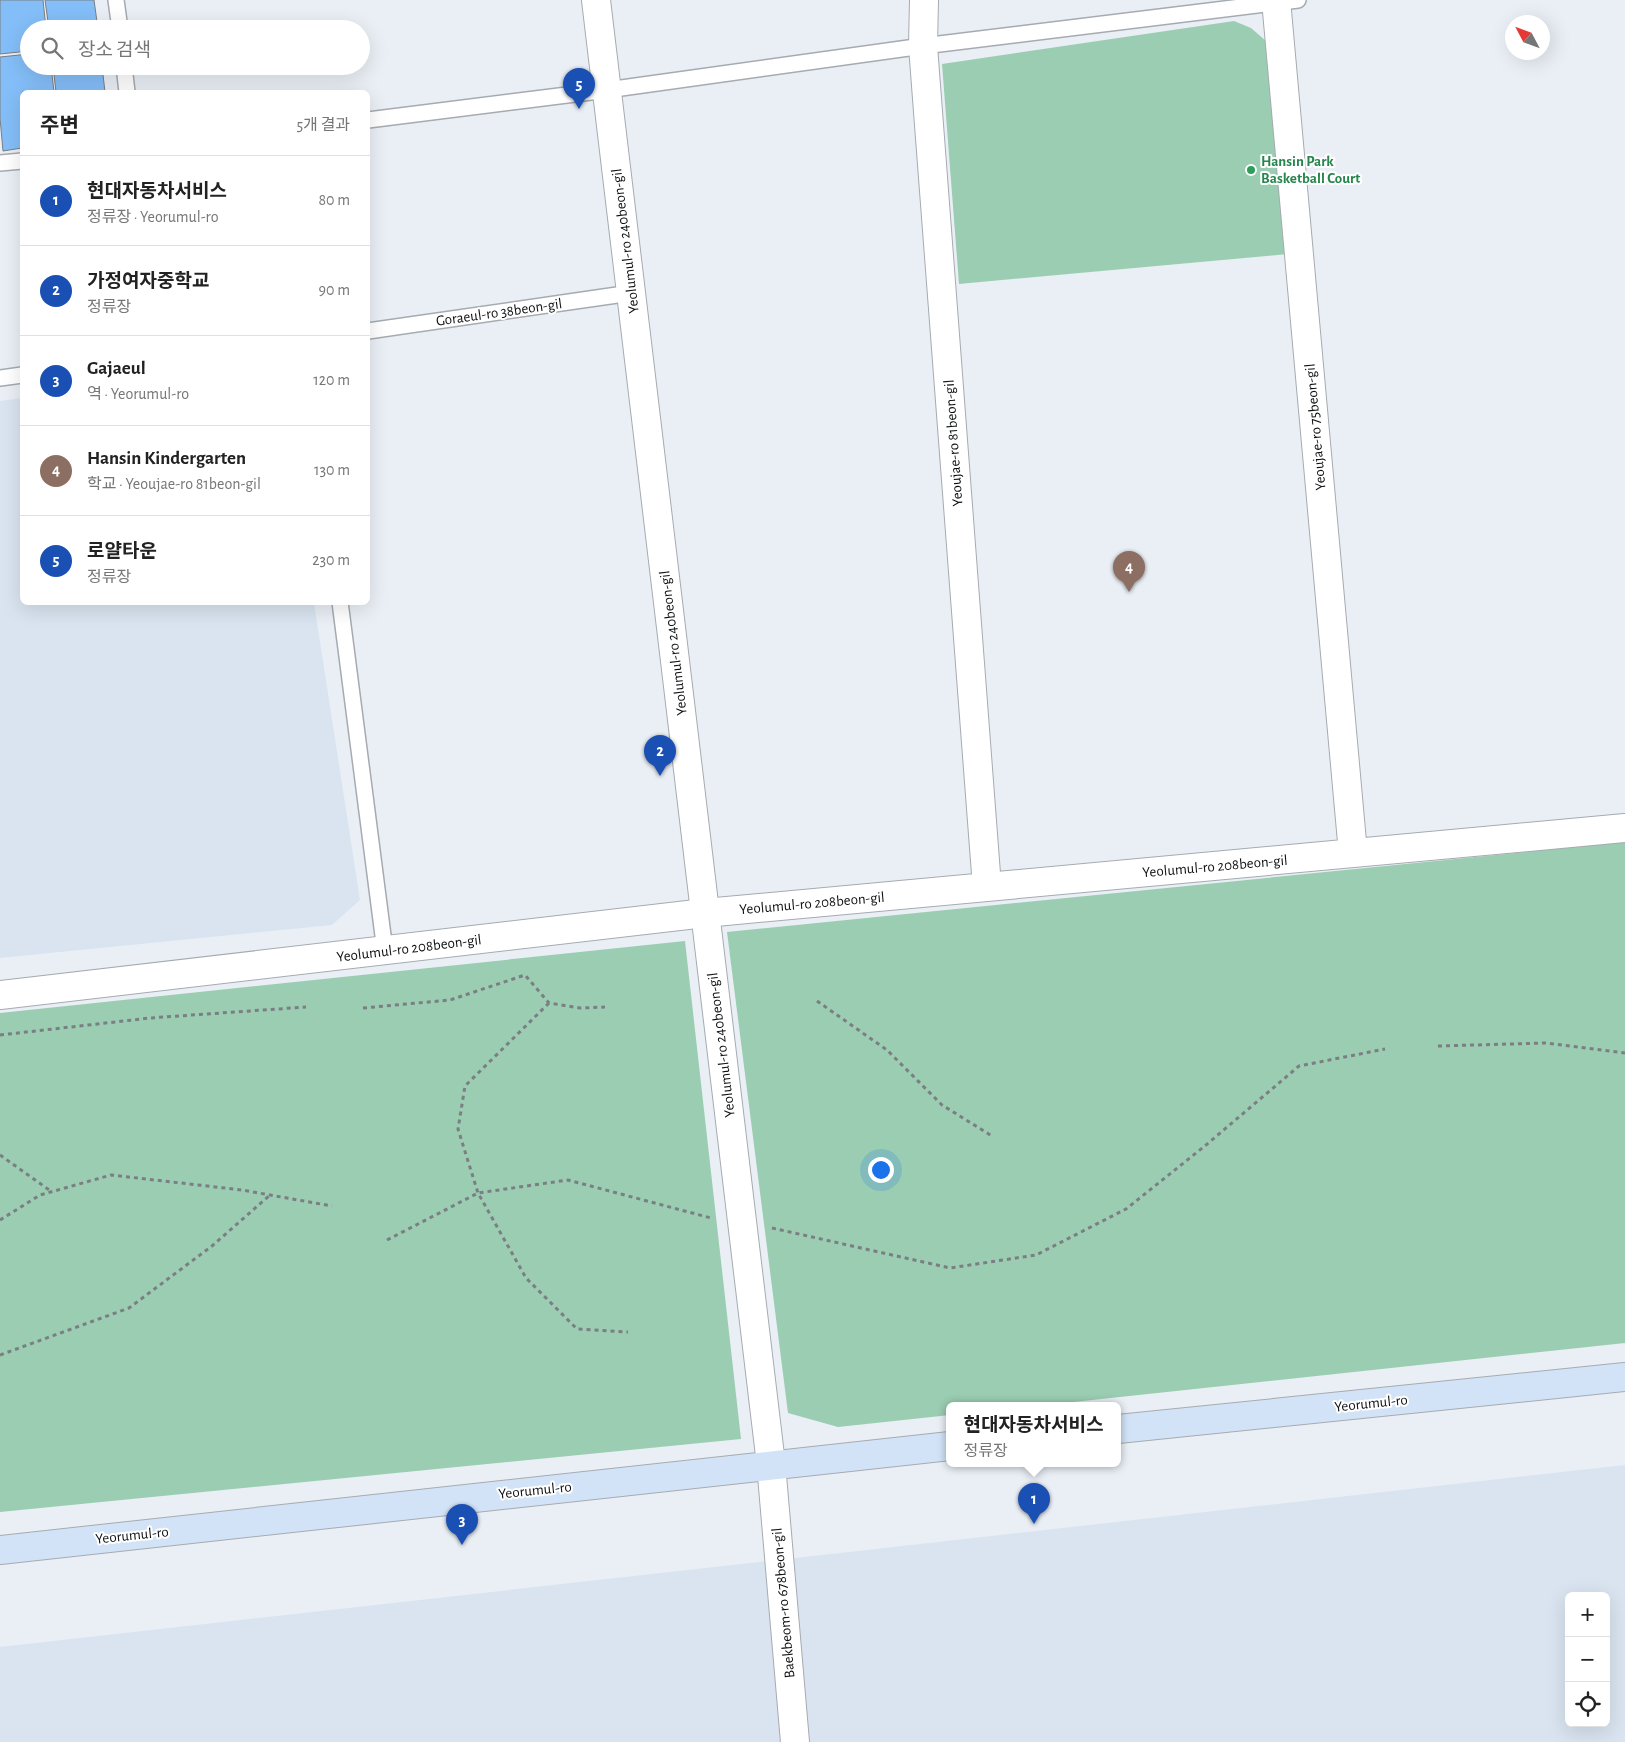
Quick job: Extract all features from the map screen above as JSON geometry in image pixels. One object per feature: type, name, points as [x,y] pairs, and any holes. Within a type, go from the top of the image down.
[{"type":"main road","name":"Yeorumul-ro","points":[[1121,1429],[1625,1376]]},
{"type":"main road","name":"Yeorumul-ro","points":[[0,1550],[771,1464],[946,1446]]},
{"type":"street","name":"Yeolumul-ro 240beon-gil","points":[[596,0],[771,1464]]},
{"type":"street","name":"Yeoujae-ro 81beon-gil","points":[[924,0],[923,46],[987,887]]},
{"type":"street","name":"Yeoujae-ro 75beon-gil","points":[[1284,1],[1353,853]]},
{"type":"street","name":"Yeolumul-ro 208beon-gil","points":[[0,995],[705,913],[1625,828]]},
{"type":"street","name":"Baekbeom-ro 678beon-gil","points":[[771,1464],[795,1742]]},
{"type":"lane","points":[[116,0],[119,20]]},
{"type":"lane","points":[[370,120],[606,90],[923,46],[1284,1]]},
{"type":"lane","points":[[125,75],[127,90]]},
{"type":"lane","points":[[0,163],[20,161]]},
{"type":"lane","name":"Goraeul-ro 38beon-gil","points":[[370,331],[631,293]]},
{"type":"lane","points":[[0,378],[20,375]]},
{"type":"lane","points":[[340,605],[385,951]]},
{"type":"path","points":[[363,1008],[450,1000],[525,975],[549,1003],[580,1008],[605,1007]]},
{"type":"path","points":[[817,1001],[887,1050],[942,1105],[992,1136]]},
{"type":"path","points":[[549,1003],[465,1086],[458,1129],[478,1193],[526,1278],[577,1329],[628,1332]]},
{"type":"path","points":[[0,1035],[150,1018],[306,1007]]},
{"type":"path","points":[[1438,1046],[1546,1043],[1625,1054]]},
{"type":"path","points":[[387,1240],[478,1193],[568,1180],[717,1220],[743,1230],[765,1226],[950,1268],[1036,1255],[1126,1209],[1206,1146],[1299,1066],[1355,1054],[1385,1050]]},
{"type":"path","points":[[0,1155],[52,1192]]},
{"type":"path","points":[[0,1220],[40,1195],[111,1175],[242,1190],[332,1206]]},
{"type":"path","points":[[0,1355],[129,1308],[212,1246],[270,1195]]},
{"type":"shaded area","points":[[20,398],[20,605],[314,605],[360,900],[332,925],[0,958],[0,401]]},
{"type":"shaded area","points":[[1625,1465],[1625,1742],[0,1742],[0,1647]]},
{"type":"green space","points":[[1234,21],[1251,28],[1266,41],[1288,254],[959,284],[942,64]]},
{"type":"green space","points":[[1625,842],[1625,1343],[1073,1402],[946,1402],[946,1415],[838,1427],[788,1413],[727,932]]},
{"type":"green space","points":[[685,941],[741,1439],[0,1512],[0,1013]]},
{"type":"building","points":[[0,0],[43,0],[45,20],[20,20],[20,52],[0,54]]},
{"type":"building","points":[[45,0],[94,0],[97,20],[48,20]]},
{"type":"building","points":[[20,55],[20,75],[52,75],[54,90],[20,90],[20,148],[3,151],[0,118],[0,57]]},
{"type":"building","points":[[54,75],[103,75],[105,90],[56,90]]},
{"type":"place","name":"로얄타운","points":[[579,109]]},
{"type":"place","name":"Hansin Park Basketball Court","points":[[1251,170]]},
{"type":"place","name":"Hansin Kindergarten","points":[[1129,592]]},
{"type":"place","name":"가정여자중학교","points":[[660,776]]},
{"type":"place","name":"현대자동차서비스","points":[[1034,1524]]},
{"type":"place","name":"Gajaeul","points":[[462,1545]]}]
